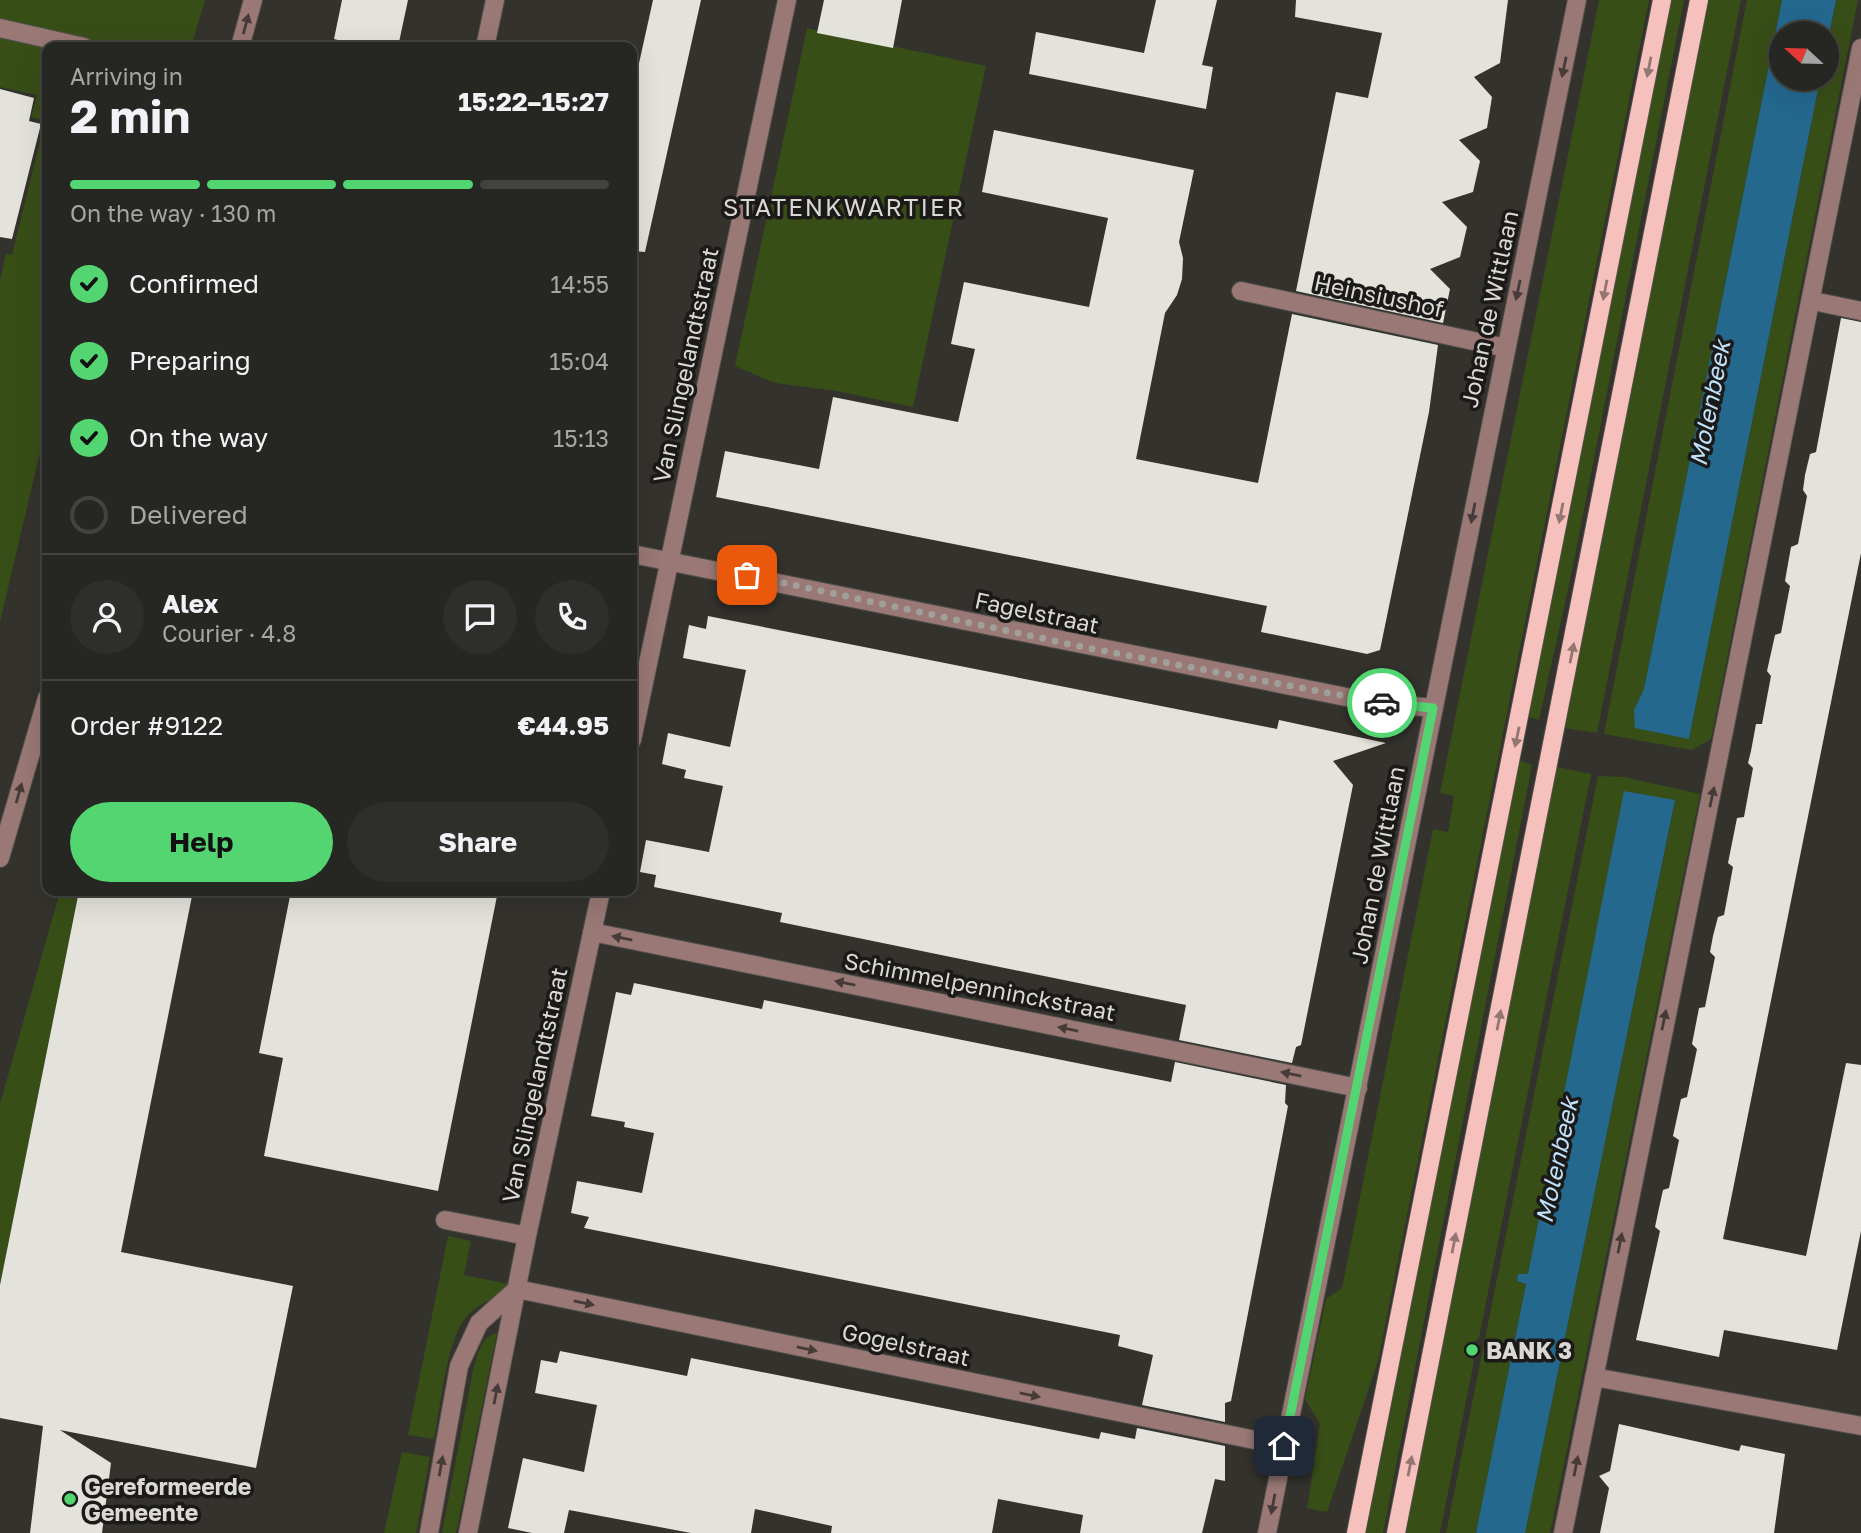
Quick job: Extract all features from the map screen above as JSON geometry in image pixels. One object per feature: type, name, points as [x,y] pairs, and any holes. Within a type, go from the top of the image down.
[{"type":"main road","points":[[1356,1533],[1662,0]]},
{"type":"main road","points":[[1396,1533],[1699,0]]},
{"type":"street","points":[[241,42],[253,0]]},
{"type":"street","points":[[486,42],[495,0]]},
{"type":"street","name":"Van Slingelandtstraat","points":[[637,716],[787,0]]},
{"type":"street","name":"Johan de Wittlaan","points":[[1267,1533],[1577,0]]},
{"type":"street","points":[[0,28],[62,42]]},
{"type":"street","points":[[1563,1533],[1813,301],[1861,48]]},
{"type":"street","name":"Heinsiushof","points":[[1241,290],[1506,348]]},
{"type":"street","points":[[1813,301],[1861,311]]},
{"type":"street","name":"Fagelstraat","points":[[637,555],[1371,702],[1433,708]]},
{"type":"street","points":[[0,858],[42,715]]},
{"type":"street","name":"Van Slingelandtstraat","points":[[468,1533],[527,1236],[600,896]]},
{"type":"street","name":"Schimmelpenninckstraat","points":[[592,932],[1358,1088]]},
{"type":"street","points":[[445,1220],[527,1236]]},
{"type":"street","points":[[429,1533],[459,1366],[479,1323],[517,1289]]},
{"type":"street","name":"Gogelstraat","points":[[517,1289],[1284,1446]]},
{"type":"street","points":[[1594,1377],[1861,1426]]},
{"type":"green space","points":[[0,0],[205,0],[192,42],[42,42],[42,120],[31,117],[37,95],[0,87]]},
{"type":"green space","points":[[1599,0],[1649,0],[1378,1361],[1327,1512],[1307,1508],[1320,1424],[1305,1399],[1326,1299],[1342,1288],[1433,829],[1448,832],[1454,796],[1440,793]]},
{"type":"green space","points":[[1669,0],[1684,0],[1570,581],[1539,720],[1529,717]]},
{"type":"green space","points":[[1708,0],[1741,0],[1597,733],[1564,728]]},
{"type":"green space","points":[[1747,0],[1782,0],[1778,21],[1769,21],[1769,65],[1644,689],[1634,710],[1689,739],[1818,91],[1839,91],[1839,21],[1832,21],[1836,0],[1858,0],[1711,739],[1692,750],[1604,734]]},
{"type":"green space","points":[[807,28],[986,66],[913,407],[837,391],[775,383],[735,366]]},
{"type":"green space","points":[[42,133],[42,444],[0,622],[0,281],[6,254],[12,255]]},
{"type":"green space","points":[[1519,760],[1532,765],[1383,1533],[1366,1533]]},
{"type":"green space","points":[[1556,767],[1591,774],[1479,1338],[1468,1347],[1469,1355],[1474,1361],[1440,1533],[1405,1533]]},
{"type":"green space","points":[[1598,776],[1624,777],[1700,794],[1550,1533],[1525,1533],[1675,801],[1625,791],[1528,1275],[1518,1275],[1517,1281],[1526,1284],[1476,1533],[1446,1533]]},
{"type":"green space","points":[[59,896],[78,896],[0,1285],[0,1104]]},
{"type":"green space","points":[[448,1236],[471,1241],[464,1275],[508,1284],[469,1314],[461,1324],[450,1355],[434,1439],[408,1435]]},
{"type":"green space","points":[[497,1333],[456,1533],[442,1533],[473,1370],[483,1343]]},
{"type":"green space","points":[[402,1452],[430,1457],[416,1533],[384,1533]]},
{"type":"water","points":[[1782,0],[1836,0],[1832,21],[1778,21]]},
{"type":"water","name":"Molenbeek","points":[[1769,65],[1769,91],[1818,91],[1689,739],[1635,728],[1634,710],[1644,689]]},
{"type":"water","name":"Molenbeek","points":[[1624,791],[1675,800],[1525,1533],[1476,1533],[1526,1284],[1517,1281],[1518,1274],[1528,1274]]},
{"type":"building","points":[[342,0],[408,0],[399,42],[346,42],[334,39]]},
{"type":"building","points":[[653,0],[701,0],[645,252],[637,251],[637,72]]},
{"type":"building","points":[[824,0],[902,0],[893,48],[817,33]]},
{"type":"building","points":[[1156,0],[1217,0],[1202,65],[1213,67],[1206,109],[1029,74],[1036,32],[1144,53]]},
{"type":"building","points":[[1296,0],[1508,0],[1500,63],[1474,77],[1492,97],[1487,128],[1459,140],[1480,161],[1473,192],[1442,202],[1467,227],[1460,257],[1430,269],[1450,289],[1443,323],[1296,291],[1336,92],[1368,98],[1382,33],[1295,17]]},
{"type":"building","points":[[0,89],[34,98],[29,121],[41,124],[12,239],[0,237]]},
{"type":"building","points":[[994,130],[1194,170],[1179,242],[1183,258],[1182,279],[1177,295],[1165,313],[1136,459],[1258,483],[1292,314],[1438,345],[1429,412],[1380,650],[1367,654],[1261,632],[1267,606],[716,497],[725,451],[819,469],[833,397],[958,422],[975,349],[951,344],[964,282],[1089,307],[1108,218],[982,192]]},
{"type":"building","points":[[1841,318],[1861,322],[1861,553],[1723,1239],[1806,1256],[1846,1063],[1861,1065],[1861,1231],[1837,1350],[1724,1330],[1719,1357],[1636,1340],[1660,1231],[1655,1227],[1659,1208],[1663,1190],[1669,1188],[1679,1140],[1673,1136],[1681,1099],[1687,1097],[1697,1049],[1692,1044],[1699,1008],[1705,1007],[1715,957],[1710,952],[1713,936],[1718,917],[1724,915],[1733,867],[1728,863],[1737,818],[1744,817],[1753,768],[1748,763],[1756,724],[1762,724],[1771,676],[1767,671],[1775,635],[1781,633],[1790,586],[1785,581],[1791,547],[1798,544],[1807,496],[1803,490],[1805,475],[1810,454],[1816,452]]},
{"type":"building","points":[[708,616],[1277,729],[1279,720],[1386,743],[1333,761],[1353,785],[1301,1045],[1296,1047],[1292,1063],[1179,1040],[1186,1005],[780,922],[782,913],[654,887],[656,875],[640,872],[646,840],[709,852],[723,786],[684,778],[686,770],[662,764],[668,733],[730,747],[746,670],[683,658],[689,625],[706,629]]},
{"type":"building","points":[[78,896],[192,896],[121,1252],[293,1286],[256,1468],[60,1430],[111,1463],[102,1533],[30,1533],[43,1426],[0,1418],[0,1285]]},
{"type":"building","points":[[290,896],[497,896],[438,1191],[264,1156],[283,1058],[259,1053]]},
{"type":"building","points":[[634,983],[762,1009],[764,1000],[1171,1082],[1175,1062],[1286,1085],[1285,1103],[1288,1106],[1231,1401],[1225,1403],[1225,1422],[1142,1405],[1153,1355],[1118,1346],[1120,1335],[584,1228],[589,1217],[571,1213],[577,1181],[642,1193],[654,1133],[624,1127],[625,1122],[591,1116],[616,992],[631,995]]},
{"type":"building","points":[[560,1351],[687,1376],[691,1358],[1099,1439],[1101,1432],[1135,1439],[1137,1428],[1225,1446],[1225,1481],[1215,1479],[1202,1533],[1080,1533],[1083,1515],[998,1499],[992,1533],[831,1533],[832,1526],[755,1509],[751,1533],[691,1533],[569,1510],[564,1533],[532,1533],[508,1528],[523,1458],[584,1472],[597,1405],[535,1393],[541,1360],[557,1363]]},
{"type":"building","points":[[1619,1424],[1739,1451],[1741,1445],[1785,1454],[1774,1533],[1600,1533],[1609,1488],[1599,1476],[1610,1471]]},
{"type":"way so far","points":[[747,575],[1083,647],[1382,703]]},
{"type":"place","name":"BANK 3","points":[[1472,1350]]},
{"type":"place","name":"Gereformeerde Gemeente","points":[[70,1499]]},
{"type":"district","name":"STATENKWARTIER","points":[[844,206]]},
{"type":"route","points":[[1284,1446],[1433,708],[1382,703]]}]
